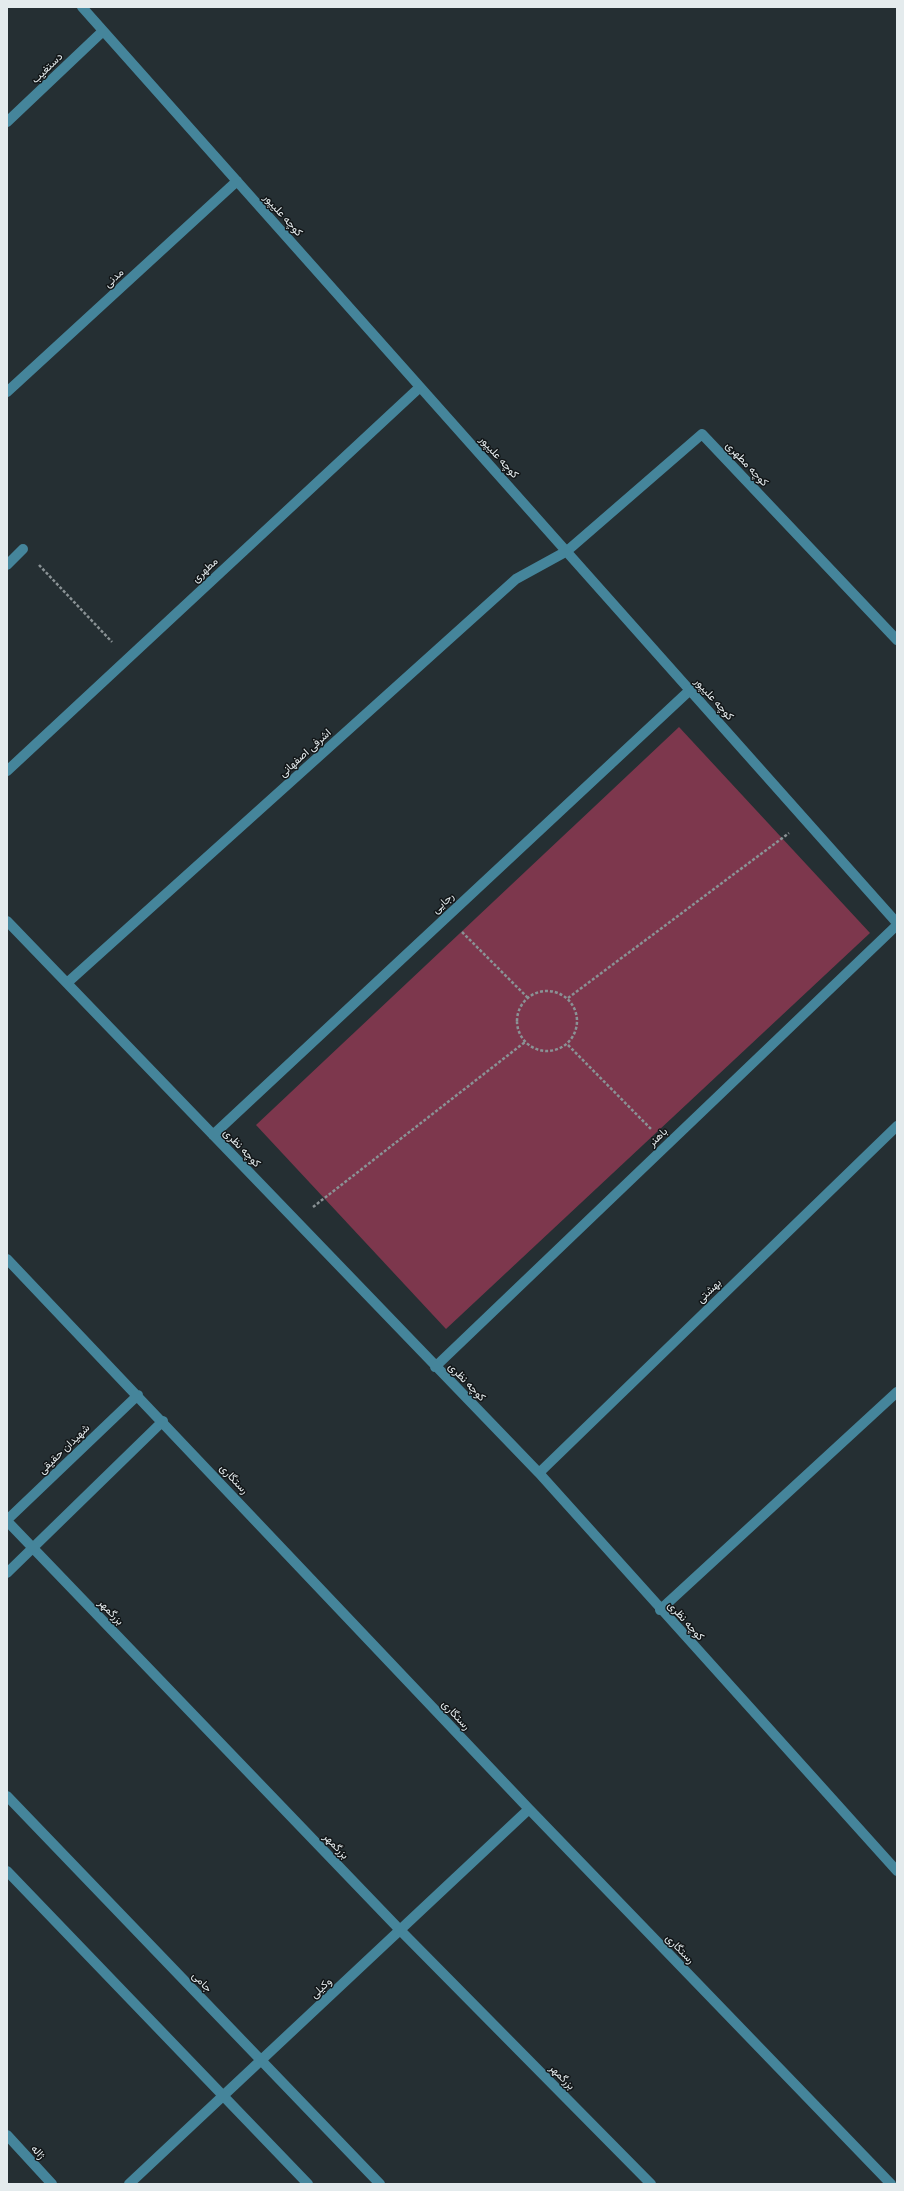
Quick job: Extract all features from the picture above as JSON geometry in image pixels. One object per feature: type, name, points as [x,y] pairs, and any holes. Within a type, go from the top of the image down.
[{"type":"street","name":"کوچه علیپور","points":[[82,7],[897,924]]},
{"type":"street","name":"دستغیب","points":[[7,122],[103,31]]},
{"type":"street","name":"مدنی","points":[[7,392],[237,181]]},
{"type":"street","name":"مطهری","points":[[7,771],[420,387]]},
{"type":"street","name":"کوچه مطهری","points":[[567,551],[702,434],[897,640]]},
{"type":"street","points":[[7,565],[23,549]]},
{"type":"street","name":"اشرفی اصفهانی","points":[[67,983],[516,579],[567,551]]},
{"type":"street","name":"رجایی","points":[[213,1135],[690,690]]},
{"type":"street","name":"کوچه نظری","points":[[7,921],[539,1473],[660,1610],[897,1871]]},
{"type":"street","name":"باهنر","points":[[436,1367],[897,924]]},
{"type":"street","name":"بهشتی","points":[[539,1473],[897,1126]]},
{"type":"street","name":"رستگاری","points":[[7,1259],[163,1421],[529,1809],[892,2184]]},
{"type":"street","points":[[660,1610],[897,1392]]},
{"type":"street","name":"شهیدان حقیقی","points":[[7,1521],[138,1395]]},
{"type":"street","points":[[7,1573],[163,1421]]},
{"type":"street","name":"بزرگمهر","points":[[7,1521],[400,1930],[651,2184]]},
{"type":"street","name":"جامی","points":[[7,1796],[380,2184]]},
{"type":"street","name":"وکیلی","points":[[129,2184],[529,1809]]},
{"type":"street","points":[[7,1871],[308,2184]]},
{"type":"street","name":"ژاله","points":[[7,2135],[52,2184]]},
{"type":"path","points":[[23,549],[128,659]]},
{"type":"path","points":[[568,998],[806,821]]},
{"type":"path","points":[[447,916],[528,998]]},
{"type":"path","points":[[552,990],[568,998],[577,1012],[577,1030],[568,1045],[552,1052],[534,1050],[521,1038],[516,1021],[522,1004],[528,998],[535,993],[552,990]]},
{"type":"path","points":[[296,1221],[525,1042]]},
{"type":"path","points":[[568,1045],[667,1145]]},
{"type":"shaded area","points":[[679,727],[870,933],[446,1329],[256,1125]]}]
